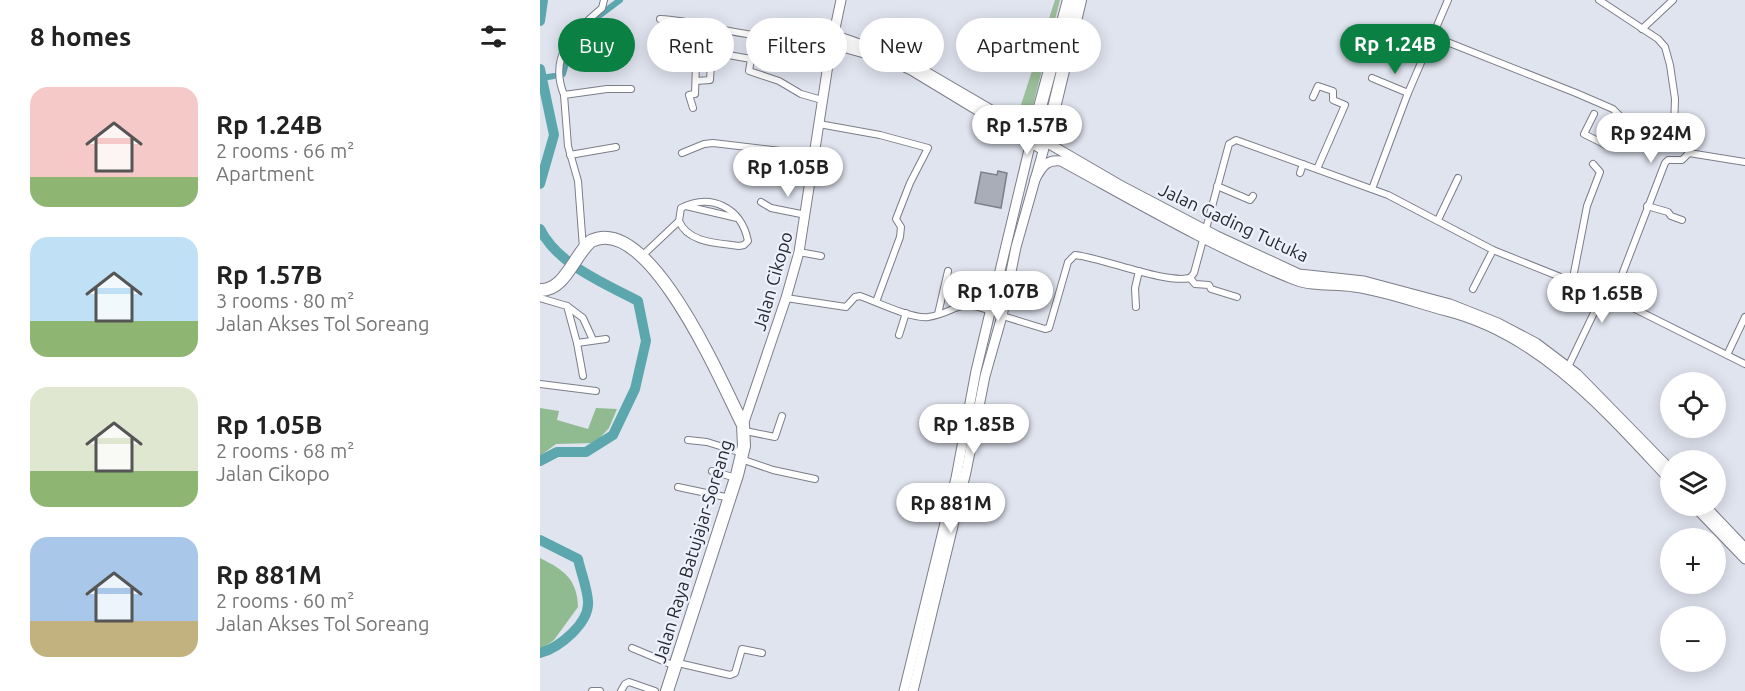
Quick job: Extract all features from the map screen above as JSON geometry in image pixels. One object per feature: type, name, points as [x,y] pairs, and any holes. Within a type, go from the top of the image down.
[{"type":"highway","points":[[1032,138],[1068,0]]},
{"type":"highway","points":[[1044,146],[1080,0]]},
{"type":"highway","points":[[1014,122],[1028,122],[1038,114]]},
{"type":"highway","name":"Jalan Raya Batujajar-Soreang","points":[[582,250],[595,239],[606,238],[625,244],[642,256],[684,309],[744,428],[742,456],[736,478],[667,691]]},
{"type":"highway","points":[[540,290],[552,288],[563,278],[582,250]]},
{"type":"main road","name":"Jalan Cikopo","points":[[837,18],[841,0]]},
{"type":"main road","name":"Jalan Gading Tutuka","points":[[847,47],[907,61],[1014,122],[1032,138]]},
{"type":"main road","name":"Jalan Gading Tutuka","points":[[847,47],[889,60],[911,70],[1044,146],[1118,184],[1204,235],[1299,274],[1360,280],[1450,304],[1498,323],[1536,343],[1568,367],[1660,465]]},
{"type":"main road","name":"Jalan Cikopo","points":[[744,428],[799,252],[827,72]]},
{"type":"main road","points":[[913,691],[947,533],[974,371],[1032,138]]},
{"type":"main road","points":[[918,691],[971,471],[981,404],[1044,146]]},
{"type":"main road","name":"Jalan Gading Tutuka","points":[[1035,179],[1044,164],[1050,160],[1061,161],[1297,281],[1362,288],[1447,311],[1495,330],[1539,355],[1572,380],[1660,466]]},
{"type":"main road","points":[[899,691],[951,478],[1018,176],[1026,163]]},
{"type":"main road","points":[[904,691],[1006,317],[1036,192],[1035,179]]},
{"type":"main road","points":[[1704,516],[1745,559]]},
{"type":"main road","points":[[1715,516],[1745,548]]},
{"type":"street","points":[[582,250],[578,180],[570,155],[564,95],[558,79],[562,52],[584,23],[602,8],[604,0]]},
{"type":"street","points":[[1372,189],[1408,93],[1448,0]]},
{"type":"street","points":[[1599,0],[1658,39],[1667,51],[1675,99],[1674,127],[1689,153]]},
{"type":"street","points":[[1642,29],[1674,0]]},
{"type":"street","points":[[1432,36],[1576,93],[1612,110],[1623,119],[1629,135],[1639,146],[1648,148],[1655,145],[1674,127]]},
{"type":"street","points":[[734,56],[751,59],[749,71],[822,100]]},
{"type":"street","points":[[693,108],[689,95],[695,94],[696,72]]},
{"type":"street","points":[[696,81],[710,81],[711,72]]},
{"type":"street","points":[[1372,78],[1408,93]]},
{"type":"street","points":[[1313,97],[1318,86],[1334,91],[1333,101],[1345,105],[1317,169]]},
{"type":"street","points":[[564,95],[607,89],[631,89]]},
{"type":"street","points":[[1594,114],[1584,132],[1585,135],[1606,145],[1614,137],[1629,135]]},
{"type":"street","points":[[819,124],[880,135],[928,148],[896,217],[901,228],[900,237],[876,302]]},
{"type":"street","points":[[1190,278],[1229,144],[1233,140],[1265,148],[1372,189],[1438,220],[1493,250],[1613,298],[1745,364]]},
{"type":"street","points":[[682,153],[704,144],[713,143],[814,155]]},
{"type":"street","points":[[570,155],[616,147]]},
{"type":"street","points":[[1689,153],[1745,162]]},
{"type":"street","points":[[1613,298],[1666,161],[1682,160],[1689,153]]},
{"type":"street","points":[[1300,173],[1303,164]]},
{"type":"street","points":[[1572,282],[1587,206],[1600,172],[1593,164]]},
{"type":"street","points":[[1438,220],[1458,178]]},
{"type":"street","points":[[1217,186],[1250,200],[1253,196]]},
{"type":"street","points":[[703,201],[723,204],[737,218],[746,232],[748,241],[744,245],[692,236],[682,229],[679,221],[681,208],[685,206],[703,201]]},
{"type":"street","points":[[760,201],[771,208],[806,215]]},
{"type":"street","points":[[685,206],[737,218]]},
{"type":"street","points":[[1647,206],[1668,212],[1671,216],[1682,220]]},
{"type":"street","points":[[642,256],[679,221]]},
{"type":"street","points":[[1473,289],[1493,250]]},
{"type":"street","points":[[799,252],[821,256]]},
{"type":"street","points":[[1006,317],[1049,328],[1068,262],[1074,255],[1139,271],[1182,279],[1190,278]]},
{"type":"street","points":[[938,314],[948,271]]},
{"type":"street","points":[[1136,307],[1139,271]]},
{"type":"street","points":[[1190,278],[1195,284],[1209,285],[1211,289],[1237,297]]},
{"type":"street","points":[[1568,367],[1603,294]]},
{"type":"street","points":[[786,298],[846,307],[857,296],[906,313],[928,317],[968,304],[988,310]]},
{"type":"street","points":[[540,298],[567,306],[579,313],[593,340]]},
{"type":"street","points":[[567,306],[583,376]]},
{"type":"street","points":[[899,335],[906,313]]},
{"type":"street","points":[[1727,355],[1745,316]]},
{"type":"street","points":[[577,343],[606,339]]},
{"type":"street","points":[[540,384],[596,391]]},
{"type":"street","points":[[744,428],[775,437],[782,416]]},
{"type":"street","points":[[688,440],[707,442],[742,456],[815,479]]},
{"type":"street","points":[[712,471],[736,478]]},
{"type":"street","points":[[678,487],[730,498]]},
{"type":"street","points":[[632,648],[677,665],[730,675],[735,673],[742,648],[762,653]]},
{"type":"street","points":[[621,691],[629,682],[655,691]]},
{"type":"street","points":[[592,691],[600,691]]},
{"type":"green space","points":[[1055,0],[1060,0],[1055,18],[1049,18]]},
{"type":"green space","points":[[1032,72],[1041,72],[1033,105],[1028,114],[1017,117]]},
{"type":"green space","points":[[540,408],[559,411],[557,420],[588,429],[596,408],[617,409],[609,428],[595,443],[556,444],[540,456]]},
{"type":"green space","points":[[540,558],[568,576],[575,589],[578,607],[554,640],[540,650]]},
{"type":"building","points":[[998,171],[1007,173],[1001,208],[975,203],[981,172],[997,175]]},
{"type":"building","points":[[974,500],[999,501],[998,510],[974,509]]},
{"type":"waterway","points":[[540,21],[543,0]]},
{"type":"waterway","points":[[563,74],[570,49],[592,21],[620,0]]},
{"type":"waterway","points":[[540,69],[554,135],[540,184]]},
{"type":"waterway","points":[[542,78],[554,76]]},
{"type":"waterway","points":[[540,229],[548,241],[570,262],[597,280],[638,301],[646,341],[635,389],[613,435],[586,452],[557,452],[540,461]]},
{"type":"waterway","points":[[540,540],[578,559],[588,601],[584,618],[579,626],[556,646],[540,653]]}]
